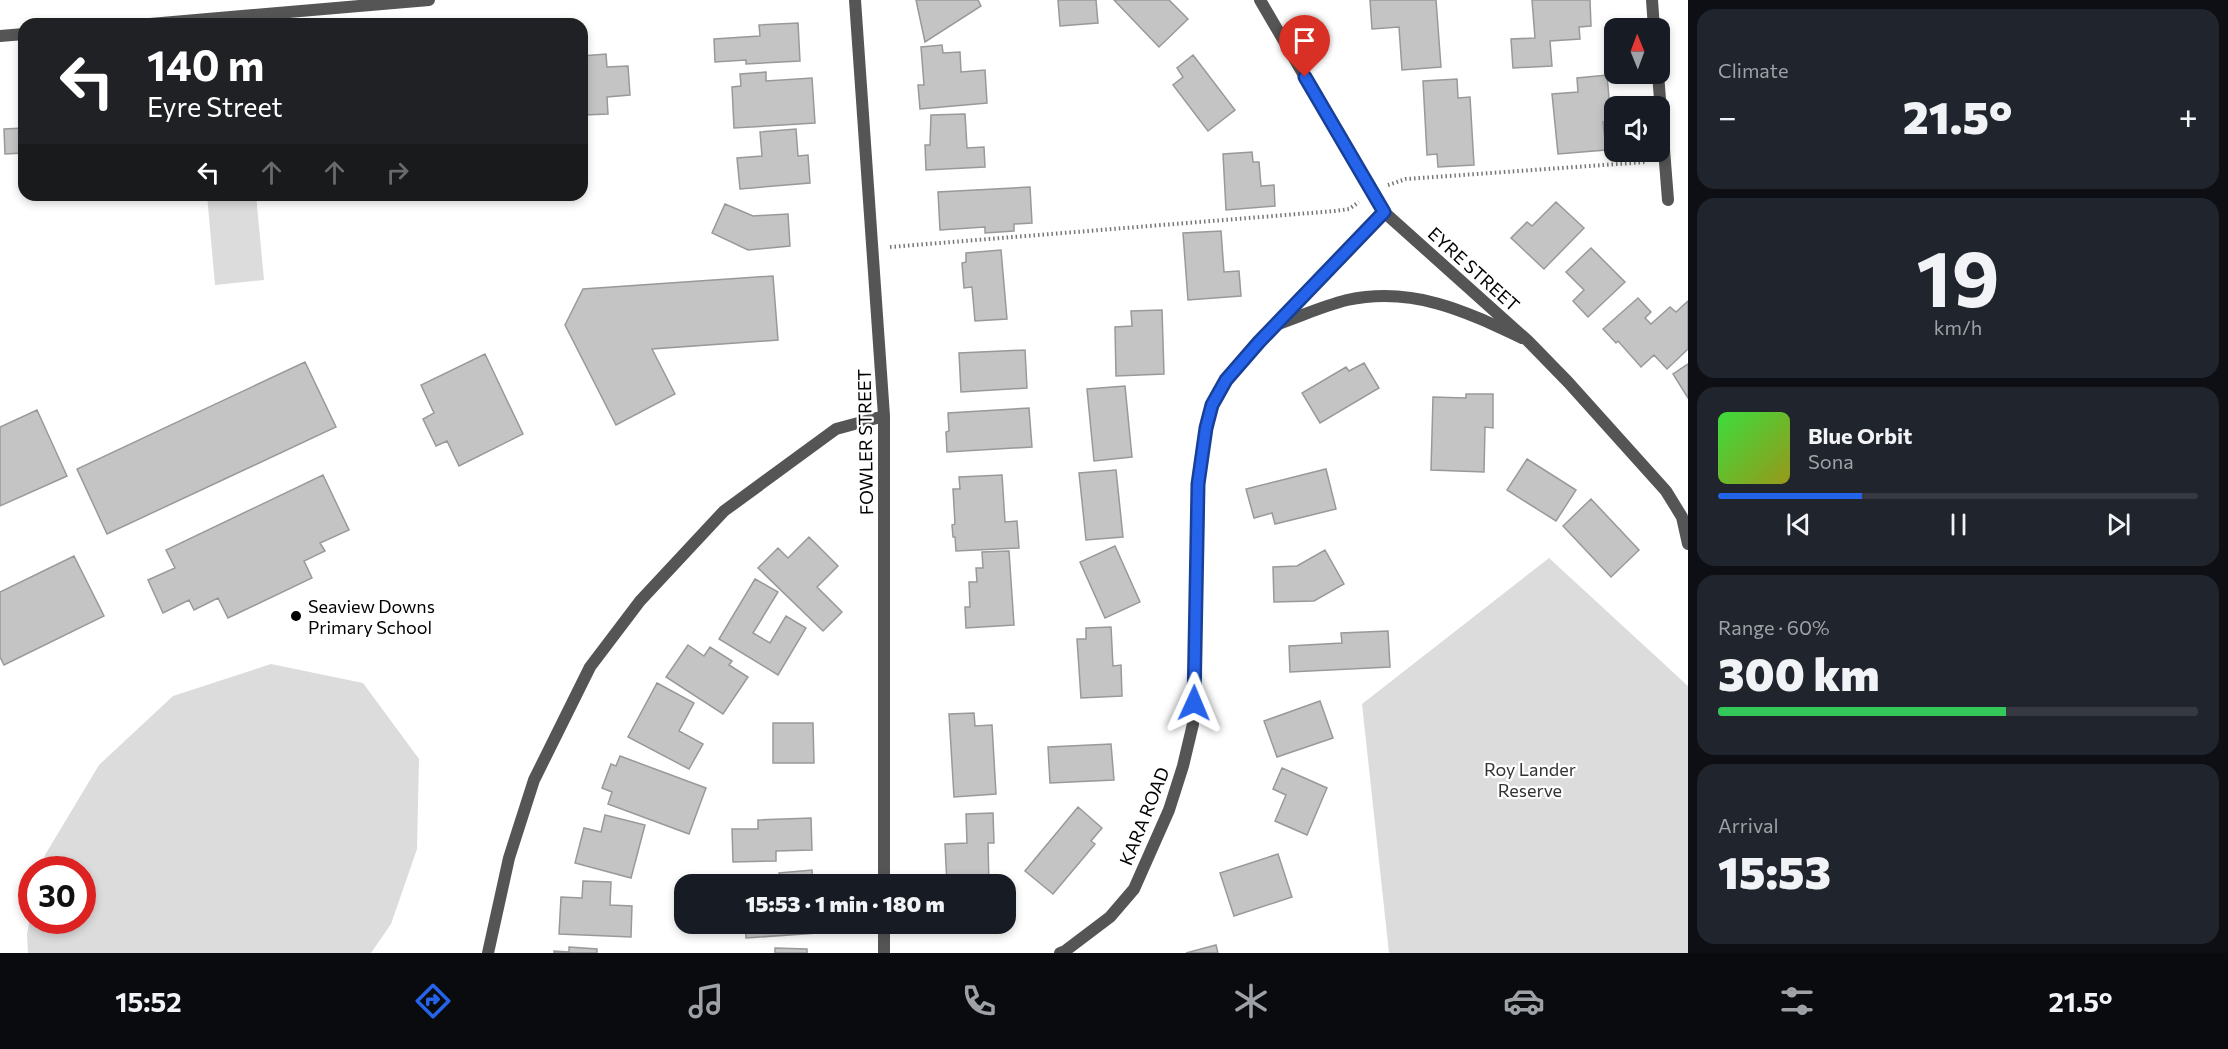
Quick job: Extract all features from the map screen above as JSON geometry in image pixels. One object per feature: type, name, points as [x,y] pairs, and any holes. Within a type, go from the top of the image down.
[{"type":"street","points":[[196,18],[287,6],[429,0]]},
{"type":"street","name":"FOWLER STREET","points":[[855,0],[884,416],[884,874]]},
{"type":"street","name":"EYRE STREET","points":[[1260,0],[1384,212],[1528,341],[1568,381],[1666,491],[1682,518],[1688,544]]},
{"type":"street","points":[[1652,0],[1653,18]]},
{"type":"street","points":[[0,36],[18,34]]},
{"type":"street","points":[[1665,162],[1668,200]]},
{"type":"street","name":"KARA ROAD","points":[[1064,952],[1110,917],[1134,889],[1169,810],[1193,724],[1198,484],[1206,428],[1212,405],[1226,380],[1384,212]]},
{"type":"street","name":"KARA ROAD","points":[[1278,324],[1348,300],[1385,296],[1405,297],[1458,309],[1528,341]]},
{"type":"street","points":[[488,953],[508,858],[534,780],[590,667],[640,601],[724,511],[836,429],[884,416]]},
{"type":"street","points":[[884,934],[884,953]]},
{"type":"path","points":[[874,249],[1335,211],[1350,209],[1373,192],[1406,179],[1638,162]]},
{"type":"green space","points":[[208,201],[257,201],[264,280],[215,285]]},
{"type":"green space","name":"Roy Lander Reserve","points":[[1549,558],[1688,686],[1688,953],[1389,953],[1362,704]]},
{"type":"green space","points":[[271,664],[363,683],[419,759],[417,849],[391,924],[371,953],[28,953],[27,934],[96,934],[96,856],[45,855],[99,765],[173,696]]},
{"type":"building","points":[[916,0],[978,0],[981,6],[925,42]]},
{"type":"building","points":[[1058,0],[1096,0],[1098,23],[1060,26]]},
{"type":"building","points":[[1114,0],[1169,0],[1188,19],[1159,47]]},
{"type":"building","points":[[1370,0],[1436,0],[1441,67],[1402,70],[1399,27],[1372,29]]},
{"type":"building","points":[[1532,0],[1590,0],[1591,26],[1579,27],[1580,39],[1550,41],[1552,66],[1513,68],[1511,39],[1535,38]]},
{"type":"building","points":[[798,23],[800,61],[746,64],[746,60],[715,62],[714,39],[760,36],[759,25]]},
{"type":"building","points":[[942,45],[943,53],[960,52],[961,72],[985,70],[987,103],[920,109],[918,85],[924,85],[921,47]]},
{"type":"building","points":[[606,54],[607,67],[628,66],[630,95],[607,97],[608,114],[588,115],[588,56]]},
{"type":"building","points":[[1193,55],[1235,110],[1208,131],[1173,85],[1183,77],[1177,68]]},
{"type":"building","points":[[766,72],[766,81],[812,78],[815,123],[734,128],[732,87],[741,86],[740,74]]},
{"type":"building","points":[[1604,75],[1604,84],[1608,84],[1609,96],[1604,96],[1604,150],[1558,154],[1552,94],[1578,92],[1577,78]]},
{"type":"building","points":[[1457,79],[1458,98],[1470,97],[1474,165],[1438,167],[1437,154],[1427,155],[1423,81]]},
{"type":"building","points":[[965,114],[967,148],[984,147],[985,167],[926,170],[925,145],[930,145],[931,115]]},
{"type":"building","points":[[18,128],[18,153],[5,154],[4,129]]},
{"type":"building","points":[[796,129],[798,156],[808,155],[810,183],[740,189],[737,158],[762,156],[760,132]]},
{"type":"building","points":[[1252,152],[1253,162],[1259,162],[1261,186],[1274,185],[1275,206],[1226,210],[1223,154]]},
{"type":"building","points":[[1030,187],[1032,223],[1014,224],[1014,231],[985,233],[985,227],[940,230],[938,192]]},
{"type":"building","points":[[1556,202],[1584,228],[1544,269],[1511,238],[1527,222],[1532,226]]},
{"type":"building","points":[[725,204],[753,216],[788,214],[790,246],[748,250],[712,233]]},
{"type":"building","points":[[1221,231],[1224,272],[1239,271],[1241,296],[1188,300],[1183,233]]},
{"type":"building","points":[[1591,248],[1625,282],[1588,317],[1573,301],[1584,290],[1566,272]]},
{"type":"building","points":[[1001,250],[1007,319],[975,321],[972,287],[964,288],[962,263],[966,262],[966,253]]},
{"type":"building","points":[[773,276],[778,340],[652,349],[675,394],[616,425],[565,325],[583,289]]},
{"type":"building","points":[[1638,298],[1651,312],[1645,318],[1651,324],[1670,307],[1676,312],[1688,301],[1688,349],[1667,369],[1654,355],[1641,367],[1618,341],[1616,343],[1603,329]]},
{"type":"building","points":[[1162,310],[1164,374],[1116,376],[1115,327],[1132,326],[1131,311]]},
{"type":"building","points":[[1025,350],[1027,388],[961,392],[959,353]]},
{"type":"building","points":[[485,354],[523,434],[459,466],[447,441],[436,446],[423,419],[434,413],[421,385]]},
{"type":"building","points":[[305,362],[336,427],[107,534],[77,469]]},
{"type":"building","points":[[1364,363],[1379,388],[1320,423],[1302,393],[1346,367],[1349,371]]},
{"type":"building","points":[[1688,364],[1688,398],[1673,374]]},
{"type":"building","points":[[1125,386],[1132,457],[1094,461],[1087,389]]},
{"type":"building","points":[[1466,394],[1493,394],[1493,428],[1485,427],[1484,472],[1431,470],[1433,397],[1466,398]]},
{"type":"building","points":[[1029,408],[1032,447],[947,452],[948,413]]},
{"type":"building","points":[[37,410],[67,476],[0,506],[0,427]]},
{"type":"building","points":[[1527,459],[1576,490],[1556,521],[1507,490]]},
{"type":"building","points":[[1326,469],[1336,509],[1275,524],[1272,513],[1254,518],[1246,489]]},
{"type":"building","points":[[1116,470],[1123,537],[1086,540],[1079,473]]},
{"type":"building","points":[[323,475],[349,530],[320,543],[325,551],[304,561],[312,578],[228,618],[218,598],[194,610],[189,600],[163,613],[148,580],[175,568],[166,550]]},
{"type":"building","points":[[1002,475],[1005,522],[1017,521],[1019,548],[956,551],[952,525],[955,524],[953,489],[960,489],[959,477]]},
{"type":"building","points":[[1591,499],[1639,550],[1611,577],[1563,526]]},
{"type":"building","points":[[809,537],[838,566],[817,587],[842,612],[823,631],[758,568],[778,548],[788,558]]},
{"type":"building","points":[[1115,546],[1140,602],[1105,618],[1080,562]]},
{"type":"building","points":[[1325,550],[1344,584],[1314,601],[1274,602],[1273,567],[1297,566]]},
{"type":"building","points":[[1009,551],[1014,625],[966,628],[965,607],[970,607],[969,582],[977,582],[976,568],[983,568],[982,552]]},
{"type":"building","points":[[74,556],[104,616],[4,665],[0,657],[0,592]]},
{"type":"building","points":[[755,579],[778,592],[753,633],[770,643],[786,616],[806,628],[778,675],[719,639]]},
{"type":"building","points":[[1111,627],[1113,666],[1121,665],[1122,696],[1081,698],[1077,639],[1086,639],[1086,628]]},
{"type":"building","points":[[1388,631],[1390,667],[1290,672],[1289,646],[1342,643],[1341,633]]},
{"type":"building","points":[[688,645],[704,656],[710,647],[732,661],[729,665],[748,677],[723,714],[666,677]]},
{"type":"building","points":[[657,683],[694,703],[679,731],[703,744],[689,769],[628,737]]},
{"type":"building","points":[[1320,701],[1333,738],[1277,757],[1264,721]]},
{"type":"building","points":[[974,713],[975,726],[992,725],[996,794],[954,797],[949,714]]},
{"type":"building","points":[[773,723],[813,723],[814,763],[773,763]]},
{"type":"building","points":[[1111,744],[1114,780],[1050,783],[1048,747]]},
{"type":"building","points":[[620,756],[706,788],[689,834],[608,804],[612,792],[602,788],[611,764],[616,766]]},
{"type":"building","points":[[1282,768],[1327,788],[1307,835],[1275,821],[1286,795],[1273,789]]},
{"type":"building","points":[[1078,807],[1102,828],[1091,841],[1095,844],[1053,894],[1025,871]]},
{"type":"building","points":[[993,813],[994,843],[988,843],[989,874],[946,874],[945,844],[967,843],[966,814]]},
{"type":"building","points":[[605,815],[645,825],[631,878],[575,863],[584,828],[601,832]]},
{"type":"building","points":[[811,818],[812,850],[776,851],[776,861],[733,862],[732,829],[758,829],[758,820]]},
{"type":"building","points":[[1278,854],[1292,897],[1234,916],[1220,873]]},
{"type":"building","points":[[812,870],[812,874],[779,874]]},
{"type":"building","points":[[583,881],[611,882],[610,905],[632,906],[631,937],[559,934],[561,897],[582,898]]},
{"type":"building","points":[[746,934],[803,934],[746,938]]},
{"type":"building","points":[[1216,945],[1218,953],[1186,953]]},
{"type":"building","points":[[569,947],[597,949],[597,953],[554,953],[554,951],[569,952]]},
{"type":"building","points":[[775,948],[807,949],[807,953],[775,953]]},
{"type":"place","name":"Seaview Downs Primary School","points":[[296,616]]},
{"type":"route","points":[[1194,703],[1198,484],[1206,428],[1212,405],[1226,380],[1259,342],[1384,212],[1305,77]]}]
